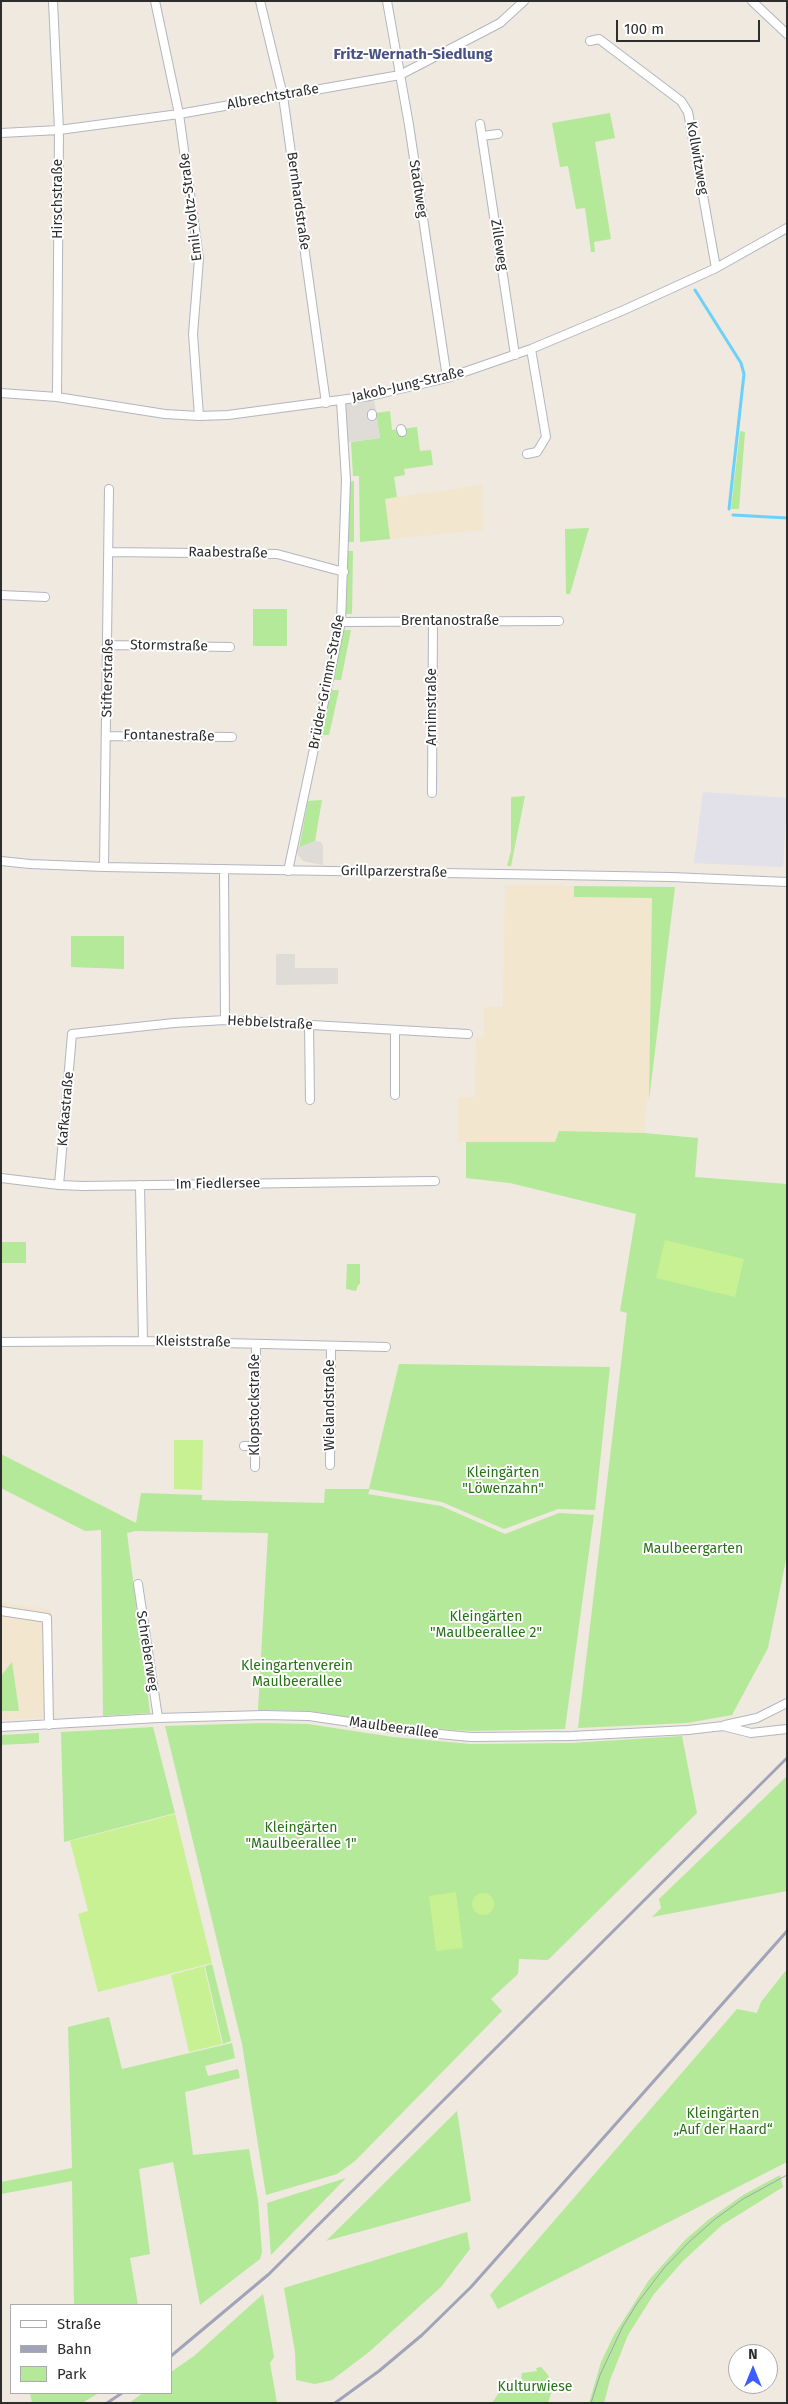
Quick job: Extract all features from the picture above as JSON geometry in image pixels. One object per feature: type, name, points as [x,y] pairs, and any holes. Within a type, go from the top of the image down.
[{"type":"street","name":"Hirschstraße","points":[[53,1],[59,130],[57,397]]},
{"type":"street","name":"Emil-Voltz-Straße","points":[[155,1],[179,114],[199,258],[194,334],[199,416]]},
{"type":"street","name":"Bernhardstraße","points":[[260,1],[283,96],[326,403]]},
{"type":"street","name":"Stadtweg","points":[[387,1],[447,378]]},
{"type":"street","name":"Albrechtstraße","points":[[1,133],[59,130],[179,114],[400,75],[500,22],[524,1]]},
{"type":"street","points":[[752,1],[762,4],[787,34]]},
{"type":"street","name":"Kollwitzweg","points":[[590,41],[599,39],[681,101],[688,112],[716,268]]},
{"type":"street","name":"Zilleweg","points":[[480,124],[515,355]]},
{"type":"street","points":[[482,136],[498,134]]},
{"type":"street","name":"Jakob-Jung-Straße","points":[[1,393],[57,397],[165,414],[199,416],[228,415],[341,401],[447,378],[515,355],[624,310],[716,268],[787,228]]},
{"type":"street","points":[[527,454],[537,452],[546,437],[532,348]]},
{"type":"street","name":"Brüder-Grimm-Straße","points":[[288,871],[341,622],[346,480],[341,401]]},
{"type":"street","name":"Stifterstraße","points":[[104,867],[110,552],[109,489]]},
{"type":"street","name":"Raabestraße","points":[[110,552],[277,554],[344,572]]},
{"type":"street","points":[[1,595],[45,597]]},
{"type":"street","name":"Brentanostraße","points":[[341,622],[559,621]]},
{"type":"street","name":"Arnimstraße","points":[[432,622],[432,793]]},
{"type":"street","name":"Stormstraße","points":[[108,645],[230,648]]},
{"type":"street","name":"Fontanestraße","points":[[107,736],[232,737]]},
{"type":"street","name":"Grillparzerstraße","points":[[1,860],[30,864],[104,867],[672,877],[787,882]]},
{"type":"street","points":[[224,869],[225,1020]]},
{"type":"street","name":"Hebbelstraße","points":[[72,1034],[174,1022],[225,1020],[468,1034]]},
{"type":"street","points":[[309,1025],[310,1100]]},
{"type":"street","points":[[395,1030],[395,1095]]},
{"type":"street","name":"Kafkastraße","points":[[59,1185],[72,1034]]},
{"type":"street","name":"Im Fiedlersee","points":[[1,1178],[59,1185],[435,1181]]},
{"type":"street","points":[[140,1185],[144,1340]]},
{"type":"street","name":"Kleiststraße","points":[[1,1342],[144,1340],[386,1347]]},
{"type":"street","name":"Klopstockstraße","points":[[255,1467],[256,1344]]},
{"type":"street","name":"Wielandstraße","points":[[330,1465],[331,1346]]},
{"type":"street","points":[[244,1446],[255,1446]]},
{"type":"street","name":"Schreberweg","points":[[138,1584],[158,1718]]},
{"type":"street","points":[[1,1611],[47,1618],[49,1725]]},
{"type":"street","points":[[723,1726],[757,1718],[787,1703]]},
{"type":"street","name":"Maulbeerallee","points":[[1,1728],[158,1718],[264,1715],[309,1716],[418,1732],[471,1737],[580,1735],[723,1726],[751,1733],[787,1729]]},
{"type":"shaded area","points":[[374,399],[380,438],[348,442],[345,403]]},
{"type":"shaded area","points":[[482,485],[483,530],[390,539],[385,499]]},
{"type":"shaded area","points":[[703,792],[787,798],[783,867],[694,863]]},
{"type":"shaded area","points":[[315,841],[321,842],[323,846],[323,865],[303,861],[298,855],[296,848]]},
{"type":"shaded area","points":[[505,885],[574,886],[574,897],[652,898],[649,1100],[647,1100],[644,1133],[559,1131],[555,1142],[458,1142],[458,1097],[475,1097],[476,1037],[484,1037],[484,1007],[503,1007]]},
{"type":"shaded area","points":[[276,954],[295,954],[295,968],[338,968],[338,984],[276,985]]},
{"type":"shaded area","points":[[1,1602],[52,1610],[55,1717],[1,1720]]},
{"type":"green space","points":[[610,113],[615,138],[595,142],[611,239],[594,242],[595,252],[591,252],[585,208],[576,209],[568,166],[560,167],[552,123]]},
{"type":"green space","points":[[390,411],[392,430],[417,427],[420,451],[431,450],[433,465],[404,469],[405,475],[394,477],[397,497],[385,499],[390,539],[360,542],[359,476],[353,476],[351,442],[380,438],[376,413]]},
{"type":"green space","points":[[740,431],[745,432],[739,509],[731,509]]},
{"type":"green space","points":[[354,481],[354,542],[348,542],[349,482]]},
{"type":"green space","points":[[589,528],[570,594],[566,594],[565,529]]},
{"type":"green space","points":[[348,551],[353,551],[352,614],[346,614]]},
{"type":"green space","points":[[253,609],[287,609],[287,646],[253,646]]},
{"type":"green space","points":[[344,630],[351,630],[341,680],[333,680]]},
{"type":"green space","points":[[331,690],[339,690],[329,735],[321,735]]},
{"type":"green space","points":[[525,796],[511,866],[507,866],[511,851],[511,797]]},
{"type":"green space","points":[[322,800],[315,841],[299,848],[308,801]]},
{"type":"green space","points":[[574,886],[675,887],[649,1100],[652,898],[574,897]]},
{"type":"green space","points":[[71,936],[124,936],[124,969],[71,967]]},
{"type":"green space","name":"Maulbeergarten","points":[[559,1131],[644,1133],[698,1138],[695,1177],[787,1184],[787,1555],[768,1648],[732,1715],[687,1723],[578,1728],[627,1313],[620,1311],[636,1214],[510,1183],[466,1178],[466,1142],[555,1142]]},
{"type":"green space","points":[[665,1240],[744,1259],[735,1297],[656,1278]]},
{"type":"green space","points":[[1,1242],[26,1242],[26,1263],[1,1263]]},
{"type":"green space","points":[[347,1264],[360,1264],[360,1284],[356,1291],[346,1289]]},
{"type":"green space","points":[[399,1364],[610,1367],[595,1510],[558,1509],[504,1529],[442,1502],[370,1489],[368,1494],[441,1506],[505,1534],[559,1513],[594,1515],[565,1729],[471,1731],[418,1728],[309,1711],[258,1710],[268,1533],[135,1531],[127,1533],[150,1713],[103,1716],[101,1530],[85,1531],[1,1488],[1,1454],[136,1523],[141,1493],[202,1495],[202,1500],[324,1503],[325,1489],[369,1489]]},
{"type":"green space","points":[[174,1440],[203,1440],[202,1490],[174,1489]]},
{"type":"green space","points":[[12,1662],[19,1711],[1,1711],[1,1676]]},
{"type":"green space","name":"Kleingärten \"Maulbeerallee 1\"","points":[[264,1723],[308,1724],[393,1737],[471,1744],[571,1743],[682,1736],[697,1813],[548,1960],[519,1959],[518,1974],[491,1999],[502,2011],[355,2161],[337,2174],[266,2195],[242,2044],[165,1726]]},
{"type":"green space","points":[[153,1727],[175,1813],[64,1842],[61,1732]]},
{"type":"green space","points":[[39,1733],[39,1743],[1,1745],[1,1735]]},
{"type":"green space","points":[[787,1776],[787,1891],[652,1917],[661,1908],[659,1899]]},
{"type":"green space","points":[[175,1814],[212,1963],[98,1992],[78,1914],[88,1911],[70,1841]]},
{"type":"green space","points":[[456,1892],[463,1948],[436,1951],[429,1896]]},
{"type":"green space","points":[[479,1893],[487,1893],[494,1900],[494,1908],[487,1915],[479,1915],[472,1908],[472,1900]]},
{"type":"green space","points":[[212,1964],[231,2041],[223,2044],[205,1966]]},
{"type":"green space","points":[[204,1966],[222,2044],[189,2052],[171,1975]]},
{"type":"green space","name":"Kleingärten „Auf der Haard“","points":[[787,1969],[787,2162],[498,2309],[490,2295],[737,2009],[757,2013],[761,2002]]},
{"type":"green space","points":[[109,2017],[122,2069],[232,2043],[235,2058],[205,2066],[208,2076],[238,2069],[240,2078],[185,2092],[193,2155],[249,2149],[258,2200],[262,2252],[260,2259],[200,2305],[173,2162],[139,2169],[150,2254],[130,2258],[138,2304],[74,2304],[72,2181],[1,2194],[1,2182],[72,2168],[68,2027]]},
{"type":"green space","points":[[457,2111],[471,2201],[326,2241]]},
{"type":"green space","points":[[780,2175],[783,2187],[722,2225],[683,2261],[654,2294],[628,2335],[610,2380],[604,2403],[589,2403],[601,2362],[614,2335],[649,2280],[685,2240],[708,2220],[743,2195]]},
{"type":"green space","points":[[346,2178],[271,2255],[267,2203]]},
{"type":"green space","points":[[467,2232],[470,2249],[441,2287],[369,2352],[332,2380],[315,2384],[296,2380],[295,2352],[284,2288]]},
{"type":"green space","points":[[263,2294],[274,2357],[270,2363],[277,2403],[129,2403],[142,2394],[172,2394],[172,2371],[194,2356]]},
{"type":"green space","name":"Kulturwiese","points":[[541,2367],[548,2375],[552,2390],[548,2403],[492,2403],[498,2394],[521,2380],[522,2373],[537,2371],[536,2368]]},
{"type":"green space","points":[[30,2394],[97,2394],[82,2403],[32,2403]]},
{"type":"waterway","points":[[695,290],[741,363],[744,374],[729,509]]},
{"type":"waterway","points":[[733,515],[787,518]]},
{"type":"tram line","points":[[591,2403],[600,2375],[623,2326],[638,2302],[664,2268],[715,2219],[743,2199],[787,2175]]},
{"type":"railway","points":[[172,2355],[269,2274],[787,1758]]},
{"type":"railway","points":[[335,2403],[379,2371],[422,2335],[471,2287],[787,1931]]},
{"type":"railway","points":[[107,2403],[120,2394]]},
{"type":"district","name":"Fritz-Wernath-Siedlung","points":[[413,55]]},
{"type":"park label","name":"Kleingärten \"Löwenzahn\"","points":[[503,1482]]},
{"type":"park label","name":"Kleingärten \"Maulbeerallee 2\"","points":[[486,1625]]},
{"type":"park label","name":"Kleingartenverein Maulbeerallee","points":[[297,1674]]}]
